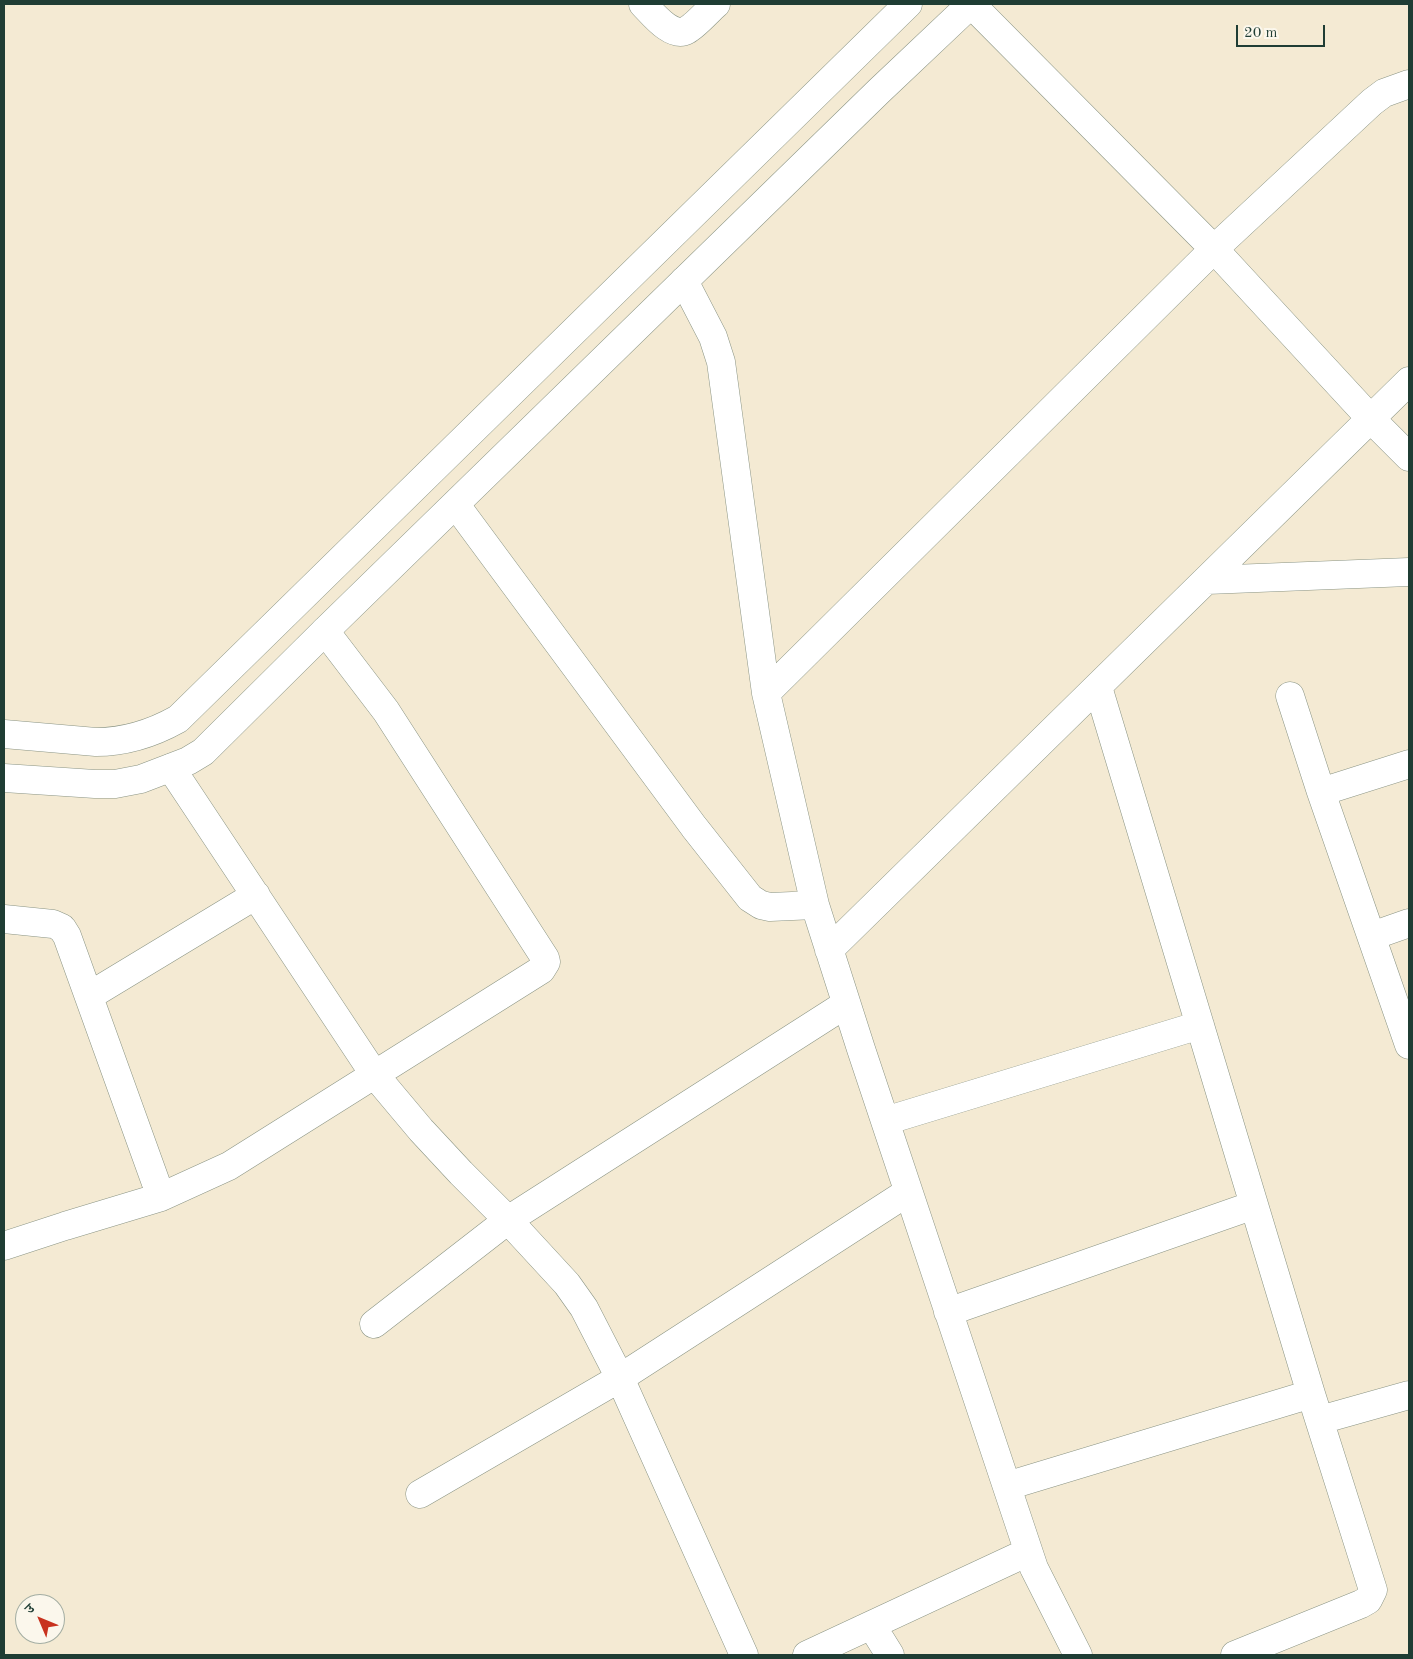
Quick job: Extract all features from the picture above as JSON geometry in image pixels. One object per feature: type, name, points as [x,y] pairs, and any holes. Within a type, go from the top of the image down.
[{"type":"main road","points":[[643,4],[665,26],[680,32],[687,30],[716,4]]},
{"type":"main road","points":[[4,734],[111,742],[130,738],[169,724],[178,718],[908,4]]},
{"type":"main road","points":[[4,778],[115,784],[141,779],[188,762],[203,752],[879,91],[971,4],[1214,249],[1371,419],[1409,457]]},
{"type":"main road","points":[[766,693],[1214,249],[1372,102],[1384,93],[1409,84]]},
{"type":"main road","points":[[684,281],[713,337],[721,362],[766,693],[815,905],[846,1004],[1028,1552],[1034,1568],[1078,1655]]},
{"type":"main road","points":[[829,950],[1409,381]]},
{"type":"main road","points":[[456,505],[694,827],[750,898],[770,908],[815,905]]},
{"type":"main road","points":[[1207,580],[1409,572]]},
{"type":"main road","points":[[4,1246],[161,1197],[229,1166],[541,970],[546,962],[392,718],[325,631]]},
{"type":"main road","points":[[1098,687],[1311,1394],[1373,1590],[1368,1600],[1361,1604],[1235,1655]]},
{"type":"main road","points":[[1290,696],[1321,792],[1409,1045]]},
{"type":"main road","points":[[1321,792],[1409,764]]},
{"type":"main road","points":[[171,768],[374,1074],[421,1130],[567,1284],[584,1308],[620,1378],[744,1655]]},
{"type":"main road","points":[[89,996],[256,895]]},
{"type":"main road","points":[[4,919],[53,924],[62,928],[67,936],[161,1197]]},
{"type":"main road","points":[[1372,936],[1409,923]]},
{"type":"main road","points":[[374,1324],[508,1220],[846,1004]]},
{"type":"main road","points":[[885,1121],[1200,1025]]},
{"type":"main road","points":[[420,1494],[620,1378],[908,1192]]},
{"type":"main road","points":[[948,1312],[1254,1205]]},
{"type":"main road","points":[[1006,1486],[1311,1394]]},
{"type":"main road","points":[[1320,1420],[1409,1395]]},
{"type":"main road","points":[[807,1655],[1028,1552]]},
{"type":"main road","points":[[872,1626],[890,1655]]}]
